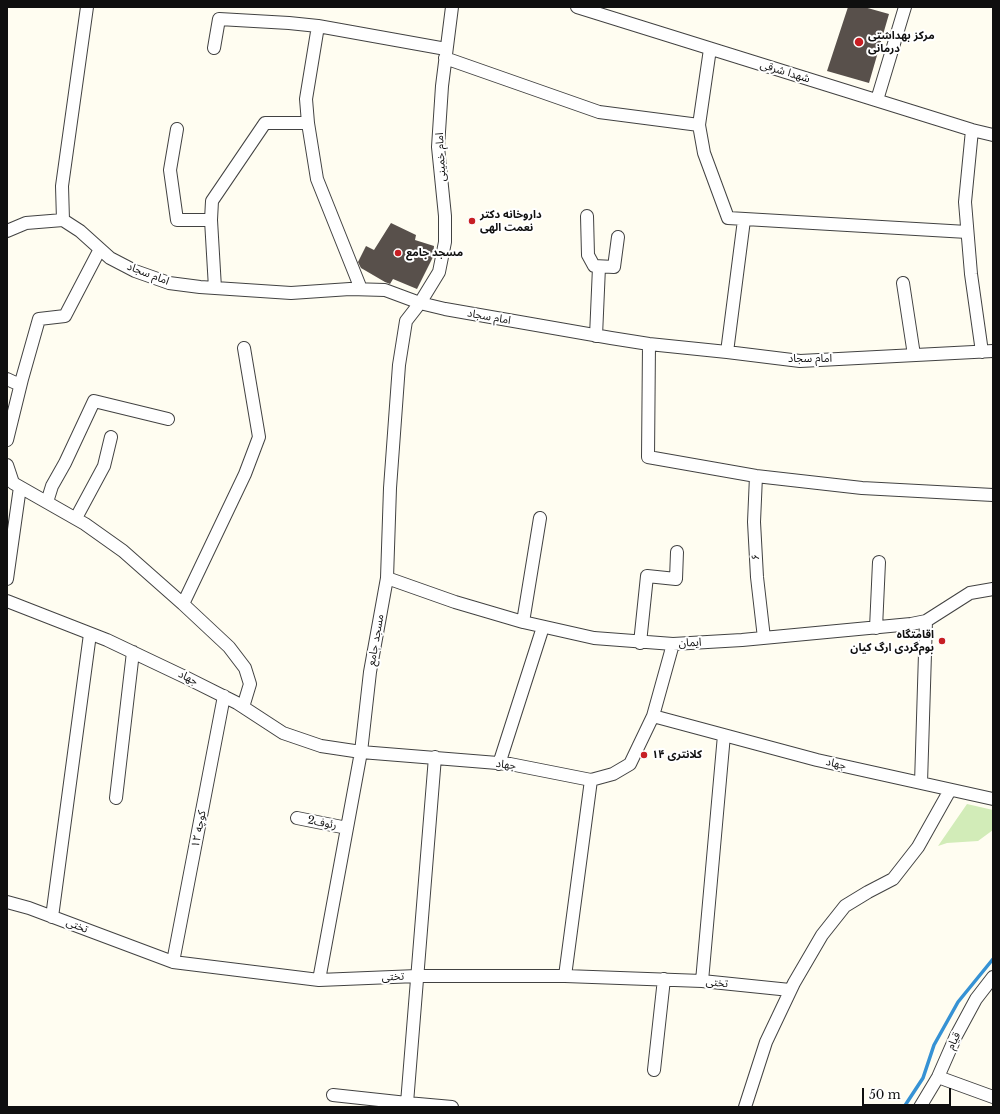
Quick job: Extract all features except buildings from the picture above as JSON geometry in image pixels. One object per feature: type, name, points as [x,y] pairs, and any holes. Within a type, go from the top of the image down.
[{"type":"street","points":[[7,231],[26,223],[63,220],[62,186],[87,7]]},
{"type":"street","name":"امام خمینی","points":[[420,303],[439,272],[445,242],[445,216],[438,147],[442,86],[452,7]]},
{"type":"street","name":"شهدا شرقی","points":[[577,7],[972,130],[993,135]]},
{"type":"street","points":[[877,100],[905,7]]},
{"type":"street","points":[[214,48],[219,19],[318,26],[446,53],[599,112],[699,125]]},
{"type":"street","points":[[318,26],[306,99],[308,123],[317,179],[361,289]]},
{"type":"street","points":[[710,49],[699,125],[704,152],[728,218],[967,232]]},
{"type":"street","points":[[215,288],[211,220],[212,201],[265,123],[308,123]]},
{"type":"street","points":[[177,129],[170,170],[177,220],[211,220]]},
{"type":"street","points":[[972,130],[965,202],[967,232],[971,274],[988,352]]},
{"type":"street","points":[[586,216],[588,255],[594,266],[614,266],[618,237]]},
{"type":"street","name":"امام سجاد","points":[[63,220],[80,231],[110,258],[135,271],[169,283],[291,294],[350,288],[385,290],[420,303],[444,309],[596,336],[649,344],[800,361],[988,352]]},
{"type":"street","points":[[727,352],[744,220]]},
{"type":"street","points":[[7,440],[20,385],[39,319],[65,316],[100,249]]},
{"type":"street","points":[[596,336],[599,267]]},
{"type":"street","points":[[903,283],[914,355]]},
{"type":"street","name":"مسجد جامع","points":[[319,980],[361,752],[370,672],[387,578],[390,488],[399,366],[406,320],[420,303]]},
{"type":"street","points":[[649,344],[648,457],[756,476],[862,488],[993,495]]},
{"type":"street","points":[[183,604],[245,474],[259,437],[244,348]]},
{"type":"street","points":[[7,379],[20,385]]},
{"type":"street","points":[[47,502],[52,486],[65,463],[94,401],[168,419]]},
{"type":"street","points":[[76,518],[104,466],[111,437]]},
{"type":"street","points":[[7,465],[13,482],[76,518],[123,551],[229,647],[245,668],[250,684],[243,707]]},
{"type":"street","name":"۶","points":[[756,476],[754,522],[757,577],[764,638]]},
{"type":"street","points":[[7,579],[20,487]]},
{"type":"street","points":[[523,622],[540,518]]},
{"type":"street","points":[[640,642],[647,576],[676,580],[677,552]]},
{"type":"street","points":[[876,628],[879,562]]},
{"type":"street","name":"ایمان","points":[[387,578],[455,602],[543,627],[594,638],[672,644],[764,638],[911,624],[926,620],[970,593],[993,589]]},
{"type":"street","name":"جهاد","points":[[7,601],[133,652],[224,696],[283,733],[321,746],[361,752],[510,764],[591,780],[613,774],[630,764],[653,716],[818,760],[993,799]]},
{"type":"street","points":[[921,783],[926,620]]},
{"type":"street","points":[[499,764],[543,627]]},
{"type":"street","points":[[52,917],[90,634]]},
{"type":"street","points":[[653,716],[672,644]]},
{"type":"street","points":[[116,798],[133,652]]},
{"type":"street","name":"کوچه ۱۲","points":[[173,962],[224,696]]},
{"type":"street","points":[[702,981],[724,735]]},
{"type":"street","points":[[407,1103],[435,758]]},
{"type":"street","points":[[565,976],[591,780]]},
{"type":"street","points":[[745,1107],[766,1042],[790,990],[822,935],[845,906],[893,879],[918,847],[950,790]]},
{"type":"street","name":"رئوف2","points":[[297,818],[347,828]]},
{"type":"street","name":"تختی","points":[[7,902],[173,962],[319,980],[417,976],[565,976],[702,981],[790,990]]},
{"type":"street","name":"قیام","points":[[920,1107],[938,1077],[956,1036],[976,999],[993,977]]},
{"type":"street","points":[[654,1070],[664,979]]},
{"type":"street","points":[[938,1077],[993,1097]]},
{"type":"street","points":[[333,1095],[452,1107]]},
{"type":"green space","points":[[967,804],[993,810],[993,830],[978,841],[947,843],[938,846]]},
{"type":"waterway","points":[[904,1107],[923,1078],[934,1045],[958,1002],[993,959]]},
{"type":"place","name":"مرکز بهداشتی درمانی","points":[[859,42]]},
{"type":"place","name":"داروخانه دکتر نعمت الهی","points":[[472,221]]},
{"type":"place","name":"مسجد جامع","points":[[398,253]]},
{"type":"place","name":"اقامتگاه بوم‌گردی ارگ کیان","points":[[942,641]]},
{"type":"place","name":"کلانتری ۱۴","points":[[644,755]]}]
